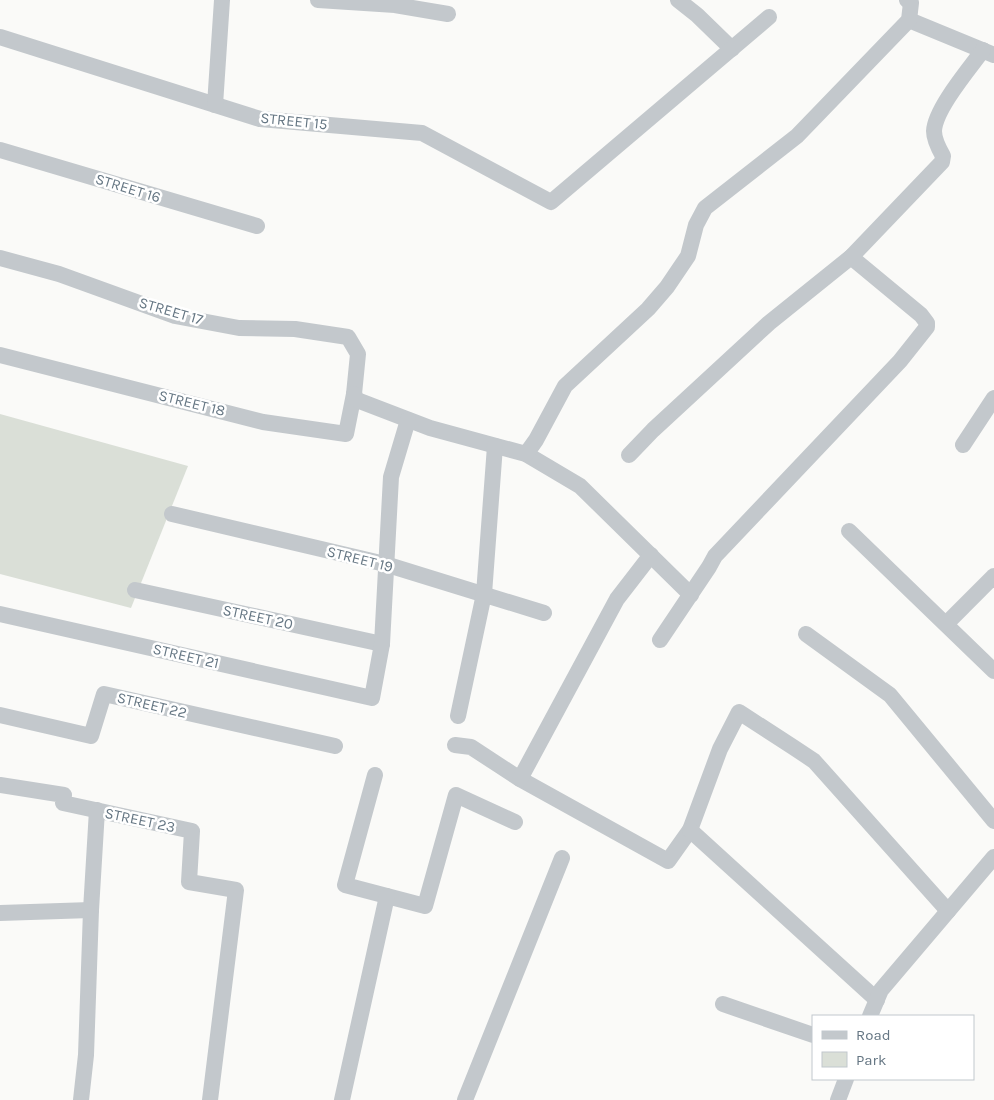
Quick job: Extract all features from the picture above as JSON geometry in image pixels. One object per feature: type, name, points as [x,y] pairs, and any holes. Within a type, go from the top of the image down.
[{"type":"street","points":[[216,105],[222,0]]},
{"type":"street","points":[[318,0],[395,5],[448,14]]},
{"type":"street","points":[[678,0],[732,48],[769,17]]},
{"type":"street","points":[[526,454],[536,440],[565,386],[648,309],[667,287],[688,256],[696,225],[705,208],[797,136],[909,20],[911,3],[907,0]]},
{"type":"street","points":[[629,455],[653,430],[769,323],[851,257],[942,162],[944,156],[937,145],[934,133],[943,105],[988,53],[909,20]]},
{"type":"street","name":"STREET 15","points":[[0,37],[260,119],[422,133],[551,202],[732,48]]},
{"type":"street","name":"STREET 16","points":[[0,150],[257,226]]},
{"type":"street","points":[[660,640],[715,556],[900,361],[927,327],[927,323],[921,315],[851,257]]},
{"type":"street","name":"STREET 17","points":[[0,258],[59,274],[175,316],[239,328],[296,329],[348,337],[358,354],[354,394]]},
{"type":"street","name":"STREET 18","points":[[0,355],[264,422],[346,434],[354,394]]},
{"type":"street","points":[[354,394],[357,400],[430,428],[526,454],[580,486],[691,594]]},
{"type":"street","points":[[963,445],[994,398]]},
{"type":"street","points":[[382,644],[391,477],[408,420]]},
{"type":"street","points":[[458,716],[484,594],[495,446]]},
{"type":"street","name":"STREET 19","points":[[172,514],[385,564],[544,613]]},
{"type":"street","points":[[850,531],[994,671]]},
{"type":"street","points":[[520,779],[617,599],[651,555]]},
{"type":"street","points":[[946,624],[994,576]]},
{"type":"street","name":"STREET 20","points":[[135,590],[382,644]]},
{"type":"street","name":"STREET 21","points":[[0,614],[372,698],[382,644]]},
{"type":"street","points":[[806,634],[890,695],[994,821]]},
{"type":"street","name":"STREET 22","points":[[0,715],[91,736],[104,694],[335,746]]},
{"type":"street","points":[[455,745],[471,747],[520,779],[668,861],[690,830],[720,749],[739,712],[793,746],[814,762],[948,911]]},
{"type":"street","points":[[375,775],[345,886],[425,906],[456,795],[515,822]]},
{"type":"street","name":"STREET 23","points":[[0,786],[64,795],[63,803],[192,831],[189,882],[236,890],[210,1100]]},
{"type":"street","points":[[81,1100],[86,1056],[91,910],[97,810]]},
{"type":"street","points":[[690,830],[877,1000]]},
{"type":"street","points":[[870,1015],[881,990],[994,857]]},
{"type":"street","points":[[465,1100],[562,858]]},
{"type":"street","points":[[342,1100],[387,896]]},
{"type":"street","points":[[0,913],[91,910]]},
{"type":"street","points":[[723,1004],[812,1035]]},
{"type":"street","points":[[838,1100],[846,1080]]},
{"type":"green space","points":[[0,414],[188,466],[131,608],[0,574]]}]
